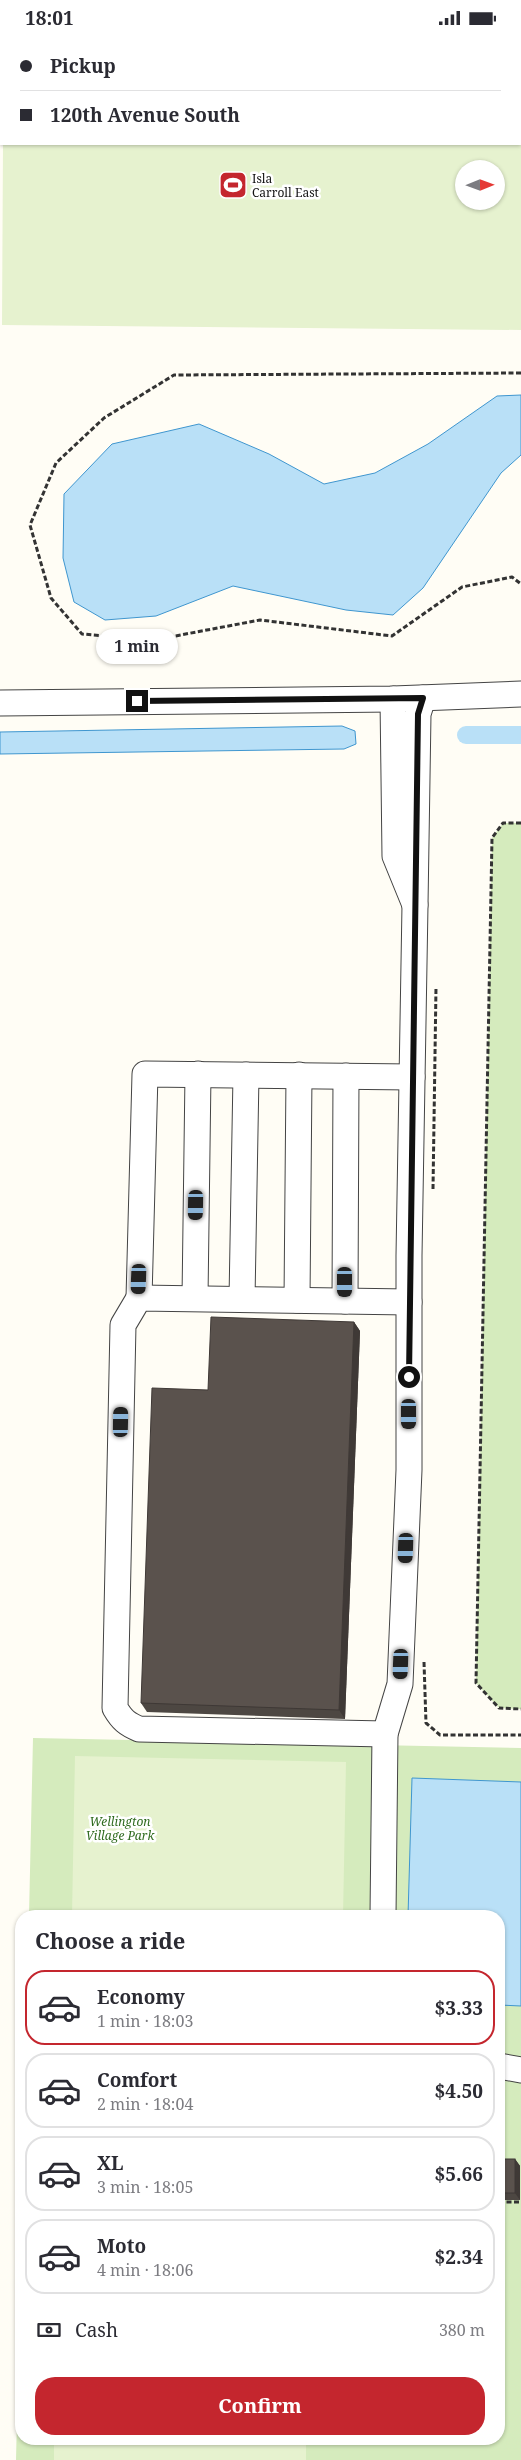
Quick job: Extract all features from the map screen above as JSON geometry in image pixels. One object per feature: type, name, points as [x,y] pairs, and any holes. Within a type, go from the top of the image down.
[{"type":"street","points":[[0,703],[393,699],[521,694]]},
{"type":"street","points":[[383,1910],[385,1734],[400,1684],[409,1470],[409,1302],[418,714],[423,698]]},
{"type":"street","points":[[393,699],[394,856],[415,905]]},
{"type":"street","points":[[385,1734],[139,1729],[127,1724],[115,1708],[123,1325],[139,1298],[145,1074],[412,1077]]},
{"type":"street","points":[[195,1298],[198,1074]]},
{"type":"street","points":[[242,1299],[246,1075]]},
{"type":"street","points":[[297,1300],[299,1075]]},
{"type":"street","points":[[345,1301],[346,1076]]},
{"type":"street","points":[[139,1298],[409,1302]]},
{"type":"street","points":[[505,2067],[521,2070]]},
{"type":"path","points":[[521,373],[174,375],[104,418],[56,463],[30,525],[51,598],[82,634],[154,640],[260,620],[392,636],[462,587],[512,577],[521,584]]},
{"type":"path","points":[[521,823],[503,823],[492,837],[476,1683],[499,1708],[521,1709]]},
{"type":"path","points":[[433,1191],[436,982]]},
{"type":"path","points":[[424,1659],[426,1723],[440,1735],[521,1735]]},
{"type":"path","points":[[505,2202],[521,2202]]},
{"type":"green space","name":"Isla Carroll East","points":[[3,145],[521,145],[521,330],[2,325]]},
{"type":"green space","points":[[503,823],[521,823],[521,1709],[499,1708],[476,1683],[492,838]]},
{"type":"green space","name":"Wellington Village Park","points":[[33,1738],[521,1748],[521,2460],[16,2460],[16,2445],[505,2445],[505,1910],[29,1910]]},
{"type":"green space","points":[[75,1756],[346,1762],[343,1910],[72,1910]]},
{"type":"green space","points":[[54,2445],[306,2445],[306,2460],[54,2460]]},
{"type":"water","points":[[521,395],[521,455],[501,473],[423,588],[393,615],[346,610],[233,586],[156,616],[105,620],[74,602],[63,558],[64,494],[112,444],[199,424],[269,454],[324,484],[375,473],[428,444],[497,396]]},
{"type":"water","points":[[342,726],[355,731],[356,744],[344,749],[0,754],[0,732]]},
{"type":"water","points":[[412,1778],[521,1782],[521,2006],[505,2005],[505,1910],[408,1910]]},
{"type":"building","points":[[211,1317],[354,1322],[339,1710],[141,1703],[152,1388],[208,1390]]},
{"type":"building","points":[[505,2159],[515,2159],[515,2193],[505,2193]]},
{"type":"waterway","points":[[466,735],[521,735]]},
{"type":"place","name":"Isla Carroll East","points":[[233,185]]},
{"type":"route","points":[[137,701],[423,698],[418,714],[409,1377]]}]
